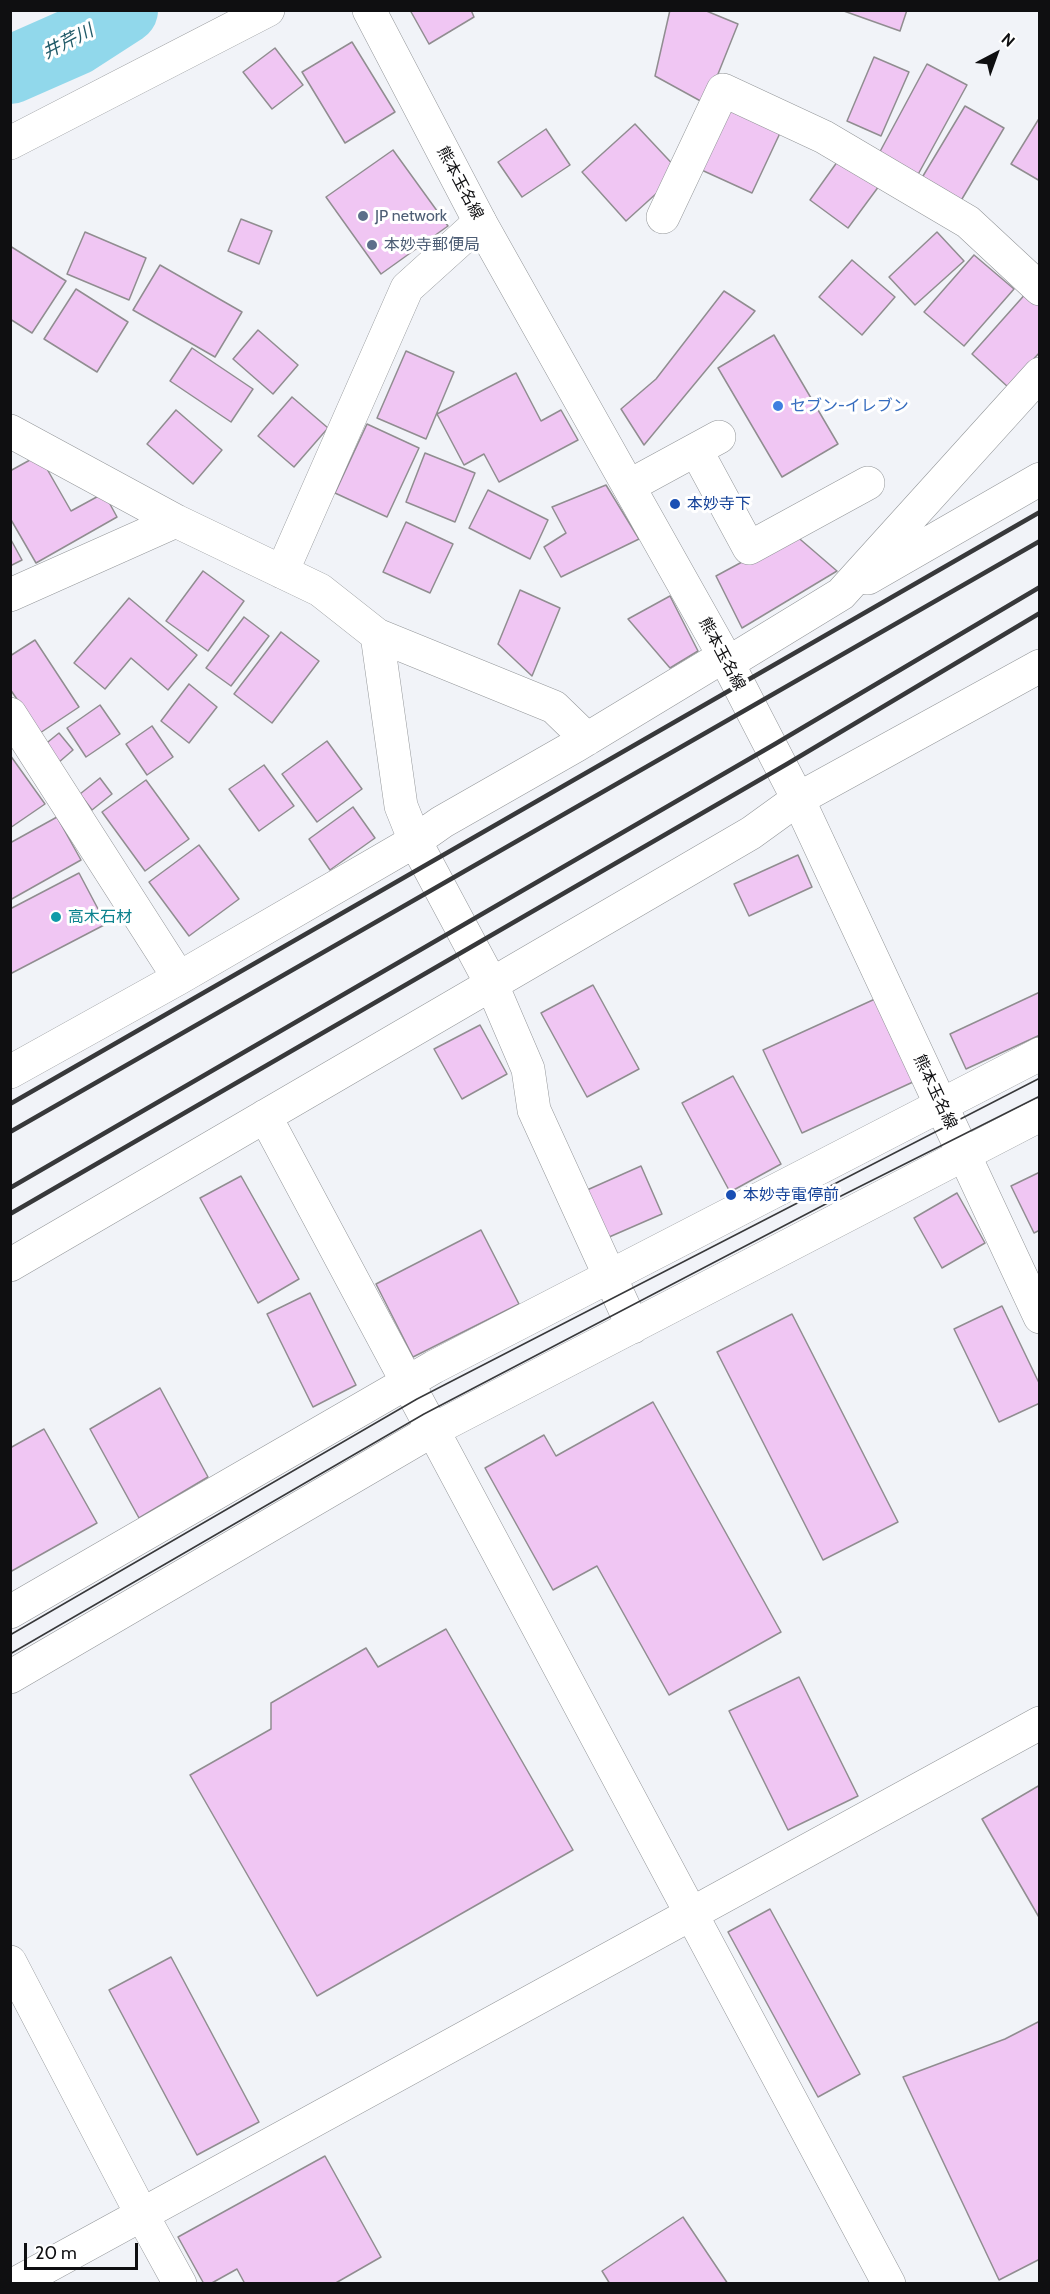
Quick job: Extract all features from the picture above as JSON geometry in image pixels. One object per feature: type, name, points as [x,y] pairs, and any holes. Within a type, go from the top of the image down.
[{"type":"street","points":[[10,143],[268,10]]},
{"type":"street","name":"熊本玉名線","points":[[369,10],[480,222],[726,660],[798,799],[1040,1317]]},
{"type":"street","points":[[663,218],[723,90],[824,137],[968,222],[1040,289]]},
{"type":"street","points":[[282,572],[407,288],[480,222]]},
{"type":"street","points":[[841,594],[1040,374]]},
{"type":"street","points":[[10,430],[176,520],[320,590],[377,634],[554,707],[587,739]]},
{"type":"street","points":[[629,486],[708,443],[749,548],[868,483]]},
{"type":"street","points":[[10,1072],[179,978],[415,841],[442,822],[1040,479]]},
{"type":"street","points":[[10,595],[176,520]]},
{"type":"street","points":[[377,634],[401,806],[415,841],[492,985],[528,1069],[534,1110],[633,1327]]},
{"type":"street","points":[[10,1265],[751,833],[798,799],[1040,666]]},
{"type":"street","points":[[10,714],[179,978]]},
{"type":"street","points":[[10,1612],[408,1382],[1040,1054]]},
{"type":"street","points":[[10,1677],[433,1430],[1040,1115]]},
{"type":"street","points":[[265,1116],[889,2283]]},
{"type":"street","points":[[15,2283],[1040,1722]]},
{"type":"street","points":[[10,1962],[180,2283]]},
{"type":"building","points":[[410,10],[471,10],[474,17],[429,44]]},
{"type":"building","points":[[670,10],[704,10],[738,24],[706,104],[655,76]]},
{"type":"building","points":[[841,10],[907,10],[900,31]]},
{"type":"building","points":[[352,42],[395,112],[345,143],[302,72]]},
{"type":"building","points":[[275,48],[303,85],[272,109],[243,72]]},
{"type":"building","points":[[874,57],[909,72],[881,136],[847,121]]},
{"type":"building","points":[[927,64],[967,85],[915,180],[876,159]]},
{"type":"building","points":[[724,104],[781,131],[752,193],[695,167]]},
{"type":"building","points":[[965,106],[1004,128],[959,204],[920,181]]},
{"type":"building","points":[[1040,117],[1040,181],[1011,164]]},
{"type":"building","points":[[635,124],[680,172],[626,221],[582,172]]},
{"type":"building","points":[[546,129],[570,165],[522,197],[498,162]]},
{"type":"building","points":[[393,150],[448,226],[381,274],[326,197]]},
{"type":"building","points":[[840,158],[879,186],[848,228],[810,200]]},
{"type":"building","points":[[241,219],[272,231],[259,264],[228,251]]},
{"type":"building","points":[[85,232],[146,258],[129,300],[67,274]]},
{"type":"building","points":[[937,232],[964,261],[915,305],[889,277]]},
{"type":"building","points":[[10,246],[66,281],[32,333],[10,319]]},
{"type":"building","points":[[974,255],[1014,289],[964,346],[924,312]]},
{"type":"building","points":[[852,260],[895,297],[862,335],[819,297]]},
{"type":"building","points":[[160,265],[242,312],[215,357],[133,310]]},
{"type":"building","points":[[76,289],[128,322],[97,372],[44,339]]},
{"type":"building","points":[[724,291],[755,311],[644,445],[621,409],[656,379]]},
{"type":"building","points":[[1028,291],[1040,302],[1040,352],[1008,387],[972,354]]},
{"type":"building","points":[[258,330],[298,365],[273,394],[233,359]]},
{"type":"building","name":"セブン-イレブン","points":[[774,335],[838,444],[782,477],[718,368]]},
{"type":"building","points":[[192,348],[253,389],[231,422],[170,381]]},
{"type":"building","points":[[406,351],[454,372],[426,439],[377,418]]},
{"type":"building","points":[[516,373],[541,421],[561,410],[578,440],[499,482],[484,454],[464,465],[437,414]]},
{"type":"building","points":[[292,397],[328,428],[294,467],[258,436]]},
{"type":"building","points":[[176,410],[222,450],[193,484],[147,444]]},
{"type":"building","points":[[367,424],[419,448],[387,517],[335,493]]},
{"type":"building","points":[[425,453],[475,473],[455,522],[406,502]]},
{"type":"building","points":[[39,455],[71,511],[104,493],[117,517],[36,563],[10,518],[10,471]]},
{"type":"building","points":[[606,485],[639,539],[561,577],[544,547],[566,533],[552,507]]},
{"type":"building","points":[[488,490],[548,520],[530,559],[469,528]]},
{"type":"building","points":[[406,522],[453,544],[430,593],[383,572]]},
{"type":"building","points":[[794,534],[837,571],[742,628],[716,576]]},
{"type":"building","points":[[10,538],[22,560],[10,566]]},
{"type":"building","points":[[203,571],[244,601],[208,651],[166,621]]},
{"type":"building","points":[[520,590],[560,608],[532,676],[498,644]]},
{"type":"building","points":[[670,596],[698,651],[670,668],[628,619]]},
{"type":"building","points":[[129,598],[197,655],[168,690],[131,658],[105,689],[74,663]]},
{"type":"building","points":[[244,617],[269,636],[231,686],[206,668]]},
{"type":"building","points":[[281,632],[319,661],[272,723],[234,694]]},
{"type":"building","points":[[35,640],[79,707],[40,733],[10,689],[10,656]]},
{"type":"building","points":[[189,684],[217,707],[189,743],[161,721]]},
{"type":"building","points":[[100,705],[120,734],[86,757],[67,728]]},
{"type":"building","points":[[152,726],[173,757],[147,775],[126,744]]},
{"type":"building","points":[[59,733],[73,750],[58,763],[43,746]]},
{"type":"building","points":[[327,741],[362,789],[317,822],[282,774]]},
{"type":"building","points":[[10,755],[45,804],[10,828]]},
{"type":"building","points":[[264,765],[294,806],[259,831],[229,789]]},
{"type":"building","points":[[100,778],[112,794],[92,810],[80,794]]},
{"type":"building","points":[[146,780],[189,839],[145,871],[102,812]]},
{"type":"building","points":[[353,807],[375,838],[330,870],[309,839]]},
{"type":"building","points":[[57,817],[81,860],[10,900],[10,843]]},
{"type":"building","points":[[199,845],[239,899],[189,936],[149,882]]},
{"type":"building","points":[[798,855],[812,887],[749,916],[734,884]]},
{"type":"building","name":"高木石材","points":[[79,873],[106,924],[10,974],[10,909]]},
{"type":"building","points":[[593,985],[639,1069],[587,1097],[541,1013]]},
{"type":"building","points":[[1040,992],[1040,1035],[966,1069],[950,1034]]},
{"type":"building","points":[[875,999],[913,1082],[802,1133],[763,1050]]},
{"type":"building","points":[[480,1025],[507,1074],[462,1099],[434,1049]]},
{"type":"building","points":[[733,1076],[781,1164],[730,1192],[682,1103]]},
{"type":"building","points":[[641,1166],[662,1214],[600,1241],[578,1194]]},
{"type":"building","points":[[1040,1172],[1040,1230],[1034,1233],[1011,1186]]},
{"type":"building","points":[[241,1176],[299,1279],[258,1303],[200,1198]]},
{"type":"building","points":[[957,1193],[985,1243],[942,1268],[914,1218]]},
{"type":"building","points":[[481,1230],[519,1304],[413,1357],[376,1284]]},
{"type":"building","points":[[310,1293],[356,1385],[313,1407],[267,1314]]},
{"type":"building","points":[[1002,1306],[1040,1385],[1040,1403],[999,1422],[954,1329]]},
{"type":"building","points":[[792,1314],[898,1522],[823,1560],[717,1352]]},
{"type":"building","points":[[160,1388],[208,1477],[139,1518],[90,1429]]},
{"type":"building","points":[[653,1402],[781,1632],[669,1695],[597,1566],[553,1590],[485,1468],[544,1435],[556,1456]]},
{"type":"building","points":[[44,1429],[97,1523],[10,1572],[10,1448]]},
{"type":"building","points":[[446,1629],[573,1850],[317,1996],[190,1775],[271,1729],[271,1703],[366,1648],[378,1667]]},
{"type":"building","points":[[799,1677],[858,1796],[788,1830],[729,1711]]},
{"type":"building","points":[[1040,1785],[1040,1919],[982,1819]]},
{"type":"building","points":[[770,1909],[860,2074],[818,2097],[728,1932]]},
{"type":"building","points":[[171,1957],[259,2122],[197,2155],[109,1990]]},
{"type":"building","points":[[1040,2021],[1040,2259],[999,2280],[903,2077],[1005,2039]]},
{"type":"building","points":[[325,2156],[381,2257],[334,2284],[245,2284],[237,2269],[210,2284],[204,2284],[178,2237]]},
{"type":"building","points":[[683,2217],[728,2284],[610,2284],[602,2271]]},
{"type":"waterway","name":"井芹川","points":[[10,70],[76,41],[124,10]]},
{"type":"tram line","points":[[10,1635],[417,1399],[1040,1078]]},
{"type":"tram line","points":[[10,1654],[424,1414],[841,1196],[1040,1096]]},
{"type":"railway","points":[[10,1104],[1040,512]]},
{"type":"railway","points":[[10,1132],[1040,541]]},
{"type":"railway","points":[[10,1188],[775,744],[1040,587]]},
{"type":"railway","points":[[10,1214],[787,764],[1040,613]]},
{"type":"place","name":"JP network","points":[[363,216]]},
{"type":"place","name":"本妙寺郵便局","points":[[372,245]]},
{"type":"place","name":"セブン-イレブン","points":[[778,406]]},
{"type":"place","name":"本妙寺下","points":[[675,504]]},
{"type":"place","name":"高木石材","points":[[56,917]]},
{"type":"place","name":"本妙寺電停前","points":[[731,1195]]}]
